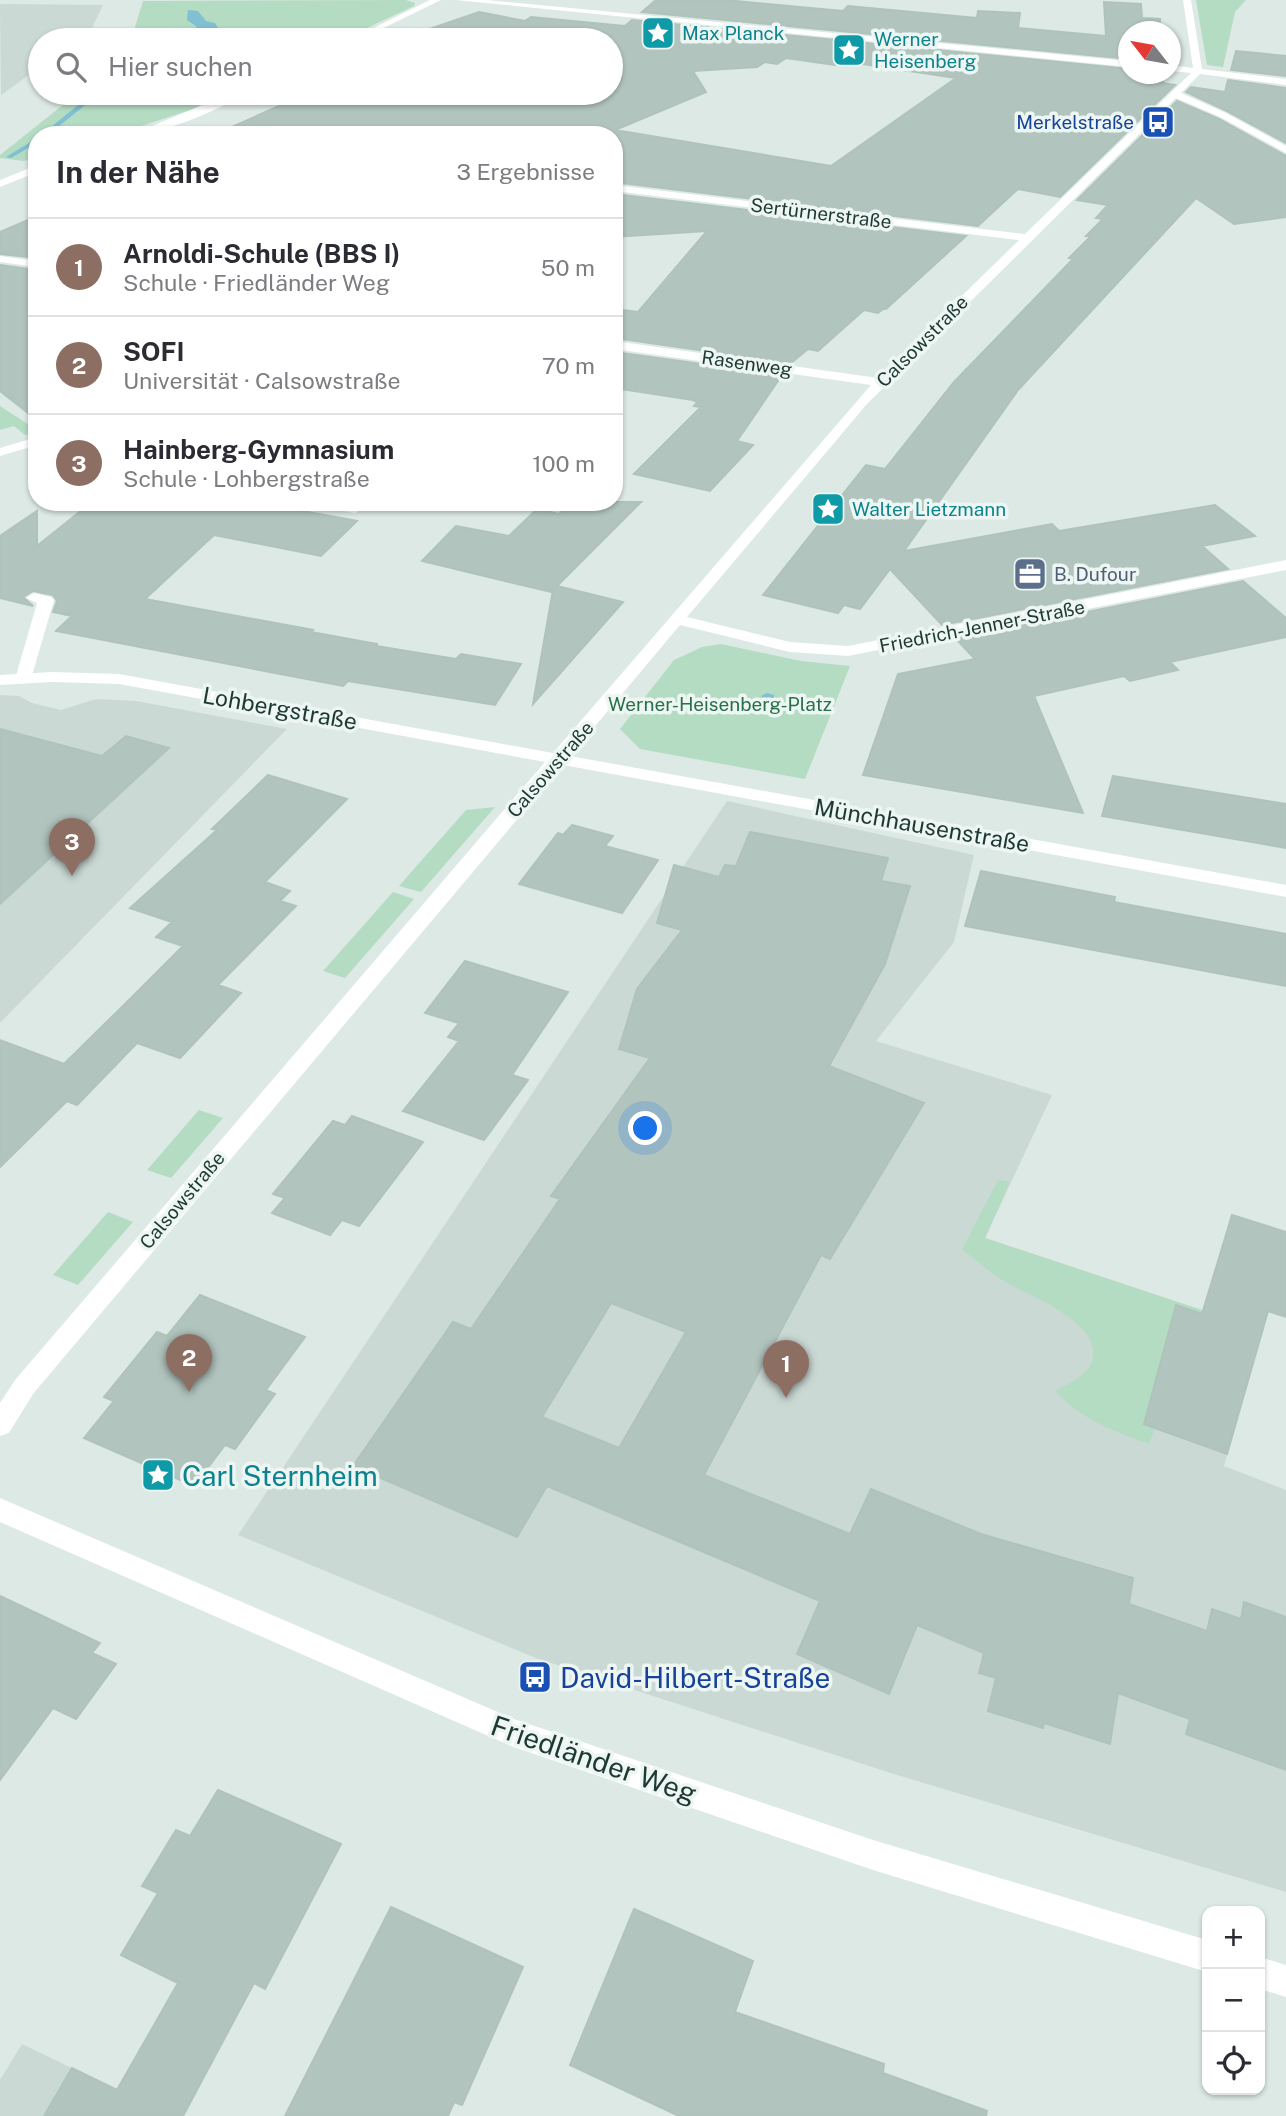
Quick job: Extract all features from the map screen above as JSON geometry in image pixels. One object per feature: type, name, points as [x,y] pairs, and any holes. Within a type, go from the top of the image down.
[{"type":"street","points":[[378,28],[437,0]]},
{"type":"street","points":[[460,0],[1118,63]]},
{"type":"street","points":[[1187,0],[1198,71]]},
{"type":"street","points":[[1181,69],[1286,82]]},
{"type":"street","name":"Calsowstraße","points":[[0,1425],[24,1387],[881,382],[1198,71]]},
{"type":"street","points":[[1176,94],[1223,115],[1286,150]]},
{"type":"street","points":[[160,126],[210,105]]},
{"type":"street","points":[[0,184],[28,172]]},
{"type":"street","name":"Sertürnerstraße","points":[[623,189],[1027,238]]},
{"type":"street","points":[[0,259],[28,263]]},
{"type":"street","name":"Rasenweg","points":[[623,346],[881,382]]},
{"type":"street","points":[[0,452],[28,444]]},
{"type":"street","name":"Friedrich-Jenner-Straße","points":[[678,620],[790,647],[848,651],[1286,565]]},
{"type":"street","points":[[23,679],[46,600],[34,598]]},
{"type":"street","name":"Lohbergstraße","points":[[0,680],[52,677],[119,679],[558,759]]},
{"type":"street","name":"Münchhausenstraße","points":[[558,759],[1286,891]]},
{"type":"street","name":"Friedländer Weg","points":[[0,1510],[511,1732],[873,1855],[1202,1954]]},
{"type":"street","points":[[1265,1975],[1286,1981]]},
{"type":"shaded area","points":[[0,4],[103,5],[92,28],[28,28],[28,76],[1,95]]},
{"type":"shaded area","points":[[0,695],[19,696],[32,703],[61,710],[96,699],[136,701],[287,729],[0,1023]]},
{"type":"shaded area","points":[[727,801],[974,855],[954,942],[876,1041],[1052,1095],[985,1238],[1262,1330],[1224,1466],[1286,1490],[1286,1892],[894,1774],[536,1658],[238,1535]]},
{"type":"shaded area","points":[[22,2044],[171,2116],[0,2116],[0,2080]]},
{"type":"green space","points":[[406,0],[415,3],[414,6],[367,28],[135,28],[143,1]]},
{"type":"green space","points":[[1196,0],[1246,0],[1235,12],[1223,67],[1207,65]]},
{"type":"green space","points":[[63,105],[201,105],[141,126],[36,126]]},
{"type":"green space","points":[[28,133],[28,160],[0,158],[0,155]]},
{"type":"green space","points":[[0,406],[28,424],[28,434],[25,435],[14,426],[0,430]]},
{"type":"green space","name":"Werner-Heisenberg-Platz","points":[[721,644],[801,661],[850,666],[805,779],[640,749],[620,729],[674,660],[702,647]]},
{"type":"green space","points":[[495,807],[421,892],[399,886],[466,810]]},
{"type":"green space","points":[[393,892],[414,899],[345,978],[323,971]]},
{"type":"green space","points":[[199,1110],[223,1118],[171,1178],[147,1170]]},
{"type":"green space","points":[[998,1180],[1010,1182],[985,1238],[1262,1330],[1261,1334],[1176,1305],[1144,1424],[1155,1428],[1149,1444],[1087,1417],[1055,1391],[1077,1379],[1090,1366],[1093,1347],[1087,1335],[1062,1312],[1005,1282],[962,1249]]},
{"type":"green space","points":[[108,1212],[133,1222],[78,1285],[53,1275]]},
{"type":"water","points":[[188,10],[198,11],[206,21],[215,23],[218,28],[196,28],[187,20]]},
{"type":"building","points":[[656,0],[725,0],[843,11],[848,6],[977,18],[978,11],[1020,13],[1018,28],[1106,36],[1104,2],[1141,4],[1142,18],[1160,21],[1118,21],[1118,58],[642,12]]},
{"type":"building","points":[[479,12],[525,21],[531,17],[625,26],[632,20],[1118,68],[1118,84],[1175,85],[1060,197],[1018,189],[978,226],[623,183],[623,131],[831,166],[956,78],[843,61],[835,65],[786,58],[777,64],[765,62],[757,67],[693,71],[706,92],[623,126],[234,126],[281,105],[623,105],[623,28],[433,28]]},
{"type":"building","points":[[1236,51],[1286,56],[1286,76],[1231,70]]},
{"type":"building","points":[[1228,80],[1286,88],[1286,143],[1186,92],[1191,87],[1225,92]]},
{"type":"building","points":[[1177,101],[1219,119],[1286,156],[1286,217],[1234,224],[1196,198],[1018,390],[904,551],[1052,524],[1059,531],[1215,505],[1255,536],[1202,546],[1228,569],[942,625],[890,569],[860,609],[844,605],[838,613],[763,595],[866,465],[885,469],[954,382],[1073,259],[1069,258],[1091,236],[1086,236],[1103,219],[1096,218],[1108,205],[1077,200]]},
{"type":"building","points":[[623,195],[966,236],[886,309],[878,313],[864,310],[818,351],[808,349],[791,363],[623,339],[623,310],[638,312],[707,231],[623,236]]},
{"type":"building","points":[[28,220],[28,257],[0,254],[0,232]]},
{"type":"building","points":[[0,265],[28,269],[28,413],[0,391]]},
{"type":"building","points":[[623,353],[782,375],[737,441],[753,445],[710,491],[634,474],[701,407],[694,406],[697,402],[623,389]]},
{"type":"building","points":[[623,502],[641,502],[557,586],[623,602],[533,704],[553,590],[551,592],[422,561],[456,526],[509,536],[535,511],[559,514],[562,511],[623,511]]},
{"type":"building","points":[[37,511],[37,546],[81,511],[303,511],[357,521],[321,556],[214,535],[145,599],[313,630],[311,632],[377,644],[376,646],[456,659],[461,654],[521,664],[495,705],[348,681],[343,686],[56,631],[72,616],[53,612],[57,601],[53,595],[33,591],[23,597],[33,606],[0,598],[0,536]]},
{"type":"building","points":[[1243,581],[1286,618],[1286,637],[1170,662],[1178,670],[1130,681],[1124,676],[1034,696],[1083,813],[863,775],[898,674],[975,659],[955,638]]},
{"type":"building","points":[[0,729],[102,756],[126,736],[169,748],[0,904]]},
{"type":"building","points":[[268,775],[347,799],[265,882],[290,891],[280,901],[296,906],[218,985],[241,993],[180,1058],[137,1043],[77,1105],[67,1101],[0,1167],[0,1040],[64,1064],[132,997],[183,946],[156,937],[172,922],[130,908],[217,830],[212,829]]},
{"type":"building","points":[[1113,776],[1286,804],[1286,848],[1102,816]]},
{"type":"building","points":[[572,825],[613,836],[605,846],[658,860],[622,913],[519,884],[558,833],[563,835]]},
{"type":"building","points":[[750,832],[888,858],[881,881],[910,886],[885,964],[829,1066],[924,1103],[830,1259],[821,1255],[704,1475],[850,1534],[871,1489],[981,1534],[1133,1578],[1129,1604],[1207,1631],[1212,1609],[1241,1619],[1244,1602],[1286,1617],[1286,1770],[1186,1734],[1190,1719],[1118,1693],[1110,1744],[1044,1723],[1043,1728],[988,1711],[996,1678],[979,1673],[984,1653],[917,1625],[889,1694],[797,1654],[820,1601],[547,1486],[517,1537],[353,1466],[453,1322],[471,1329],[560,1199],[551,1196],[650,1058],[619,1049],[637,989],[682,930],[657,923],[674,865],[719,877],[725,865],[736,866]],"holes":[[[611,1303],[686,1332],[619,1448],[542,1417]]]},
{"type":"building","points":[[981,871],[1115,897],[1114,902],[1286,934],[1286,986],[965,926]]},
{"type":"building","points":[[465,961],[568,992],[512,1075],[528,1080],[484,1140],[403,1111],[459,1041],[448,1037],[459,1023],[425,1013]]},
{"type":"building","points":[[352,1116],[423,1142],[359,1226],[342,1220],[330,1235],[272,1213],[285,1198],[273,1194],[333,1121],[345,1125]]},
{"type":"building","points":[[1232,1215],[1286,1232],[1286,1317],[1268,1311],[1227,1454],[1144,1424],[1176,1305],[1202,1314]]},
{"type":"building","points":[[200,1295],[305,1337],[266,1390],[275,1394],[235,1449],[225,1445],[194,1486],[84,1438],[114,1401],[104,1397],[157,1332],[167,1336]]},
{"type":"building","points":[[0,1596],[100,1643],[92,1653],[116,1664],[76,1719],[53,1708],[0,1780]]},
{"type":"building","points":[[218,1790],[341,1844],[265,1989],[254,1983],[183,2116],[44,2116],[72,2068],[117,2090],[178,1983],[121,1955],[158,1893],[142,1886],[176,1830],[190,1836]]},
{"type":"building","points":[[391,1907],[523,1967],[462,2105],[454,2102],[448,2116],[285,2116]]},
{"type":"building","points":[[634,1909],[753,1961],[735,2012],[884,2064],[883,2073],[987,2111],[986,2116],[679,2116],[570,2065]]},
{"type":"waterway","points":[[55,126],[82,105]]},
{"type":"waterway","points":[[9,157],[28,145]]},
{"type":"place","name":"Max Planck","points":[[658,33]]},
{"type":"place","name":"Werner Heisenberg","points":[[849,50]]},
{"type":"place","name":"Merkelstraße","points":[[1158,122]]},
{"type":"place","name":"Walter Lietzmann","points":[[828,509]]},
{"type":"place","name":"B. Dufour","points":[[1030,574]]},
{"type":"place","name":"Hainberg-Gymnasium","points":[[72,876]]},
{"type":"place","name":"SOFI","points":[[189,1392]]},
{"type":"place","name":"Arnoldi-Schule (BBS I)","points":[[786,1398]]},
{"type":"place","name":"Carl Sternheim","points":[[158,1475]]},
{"type":"place","name":"David-Hilbert-Straße","points":[[535,1677]]}]
